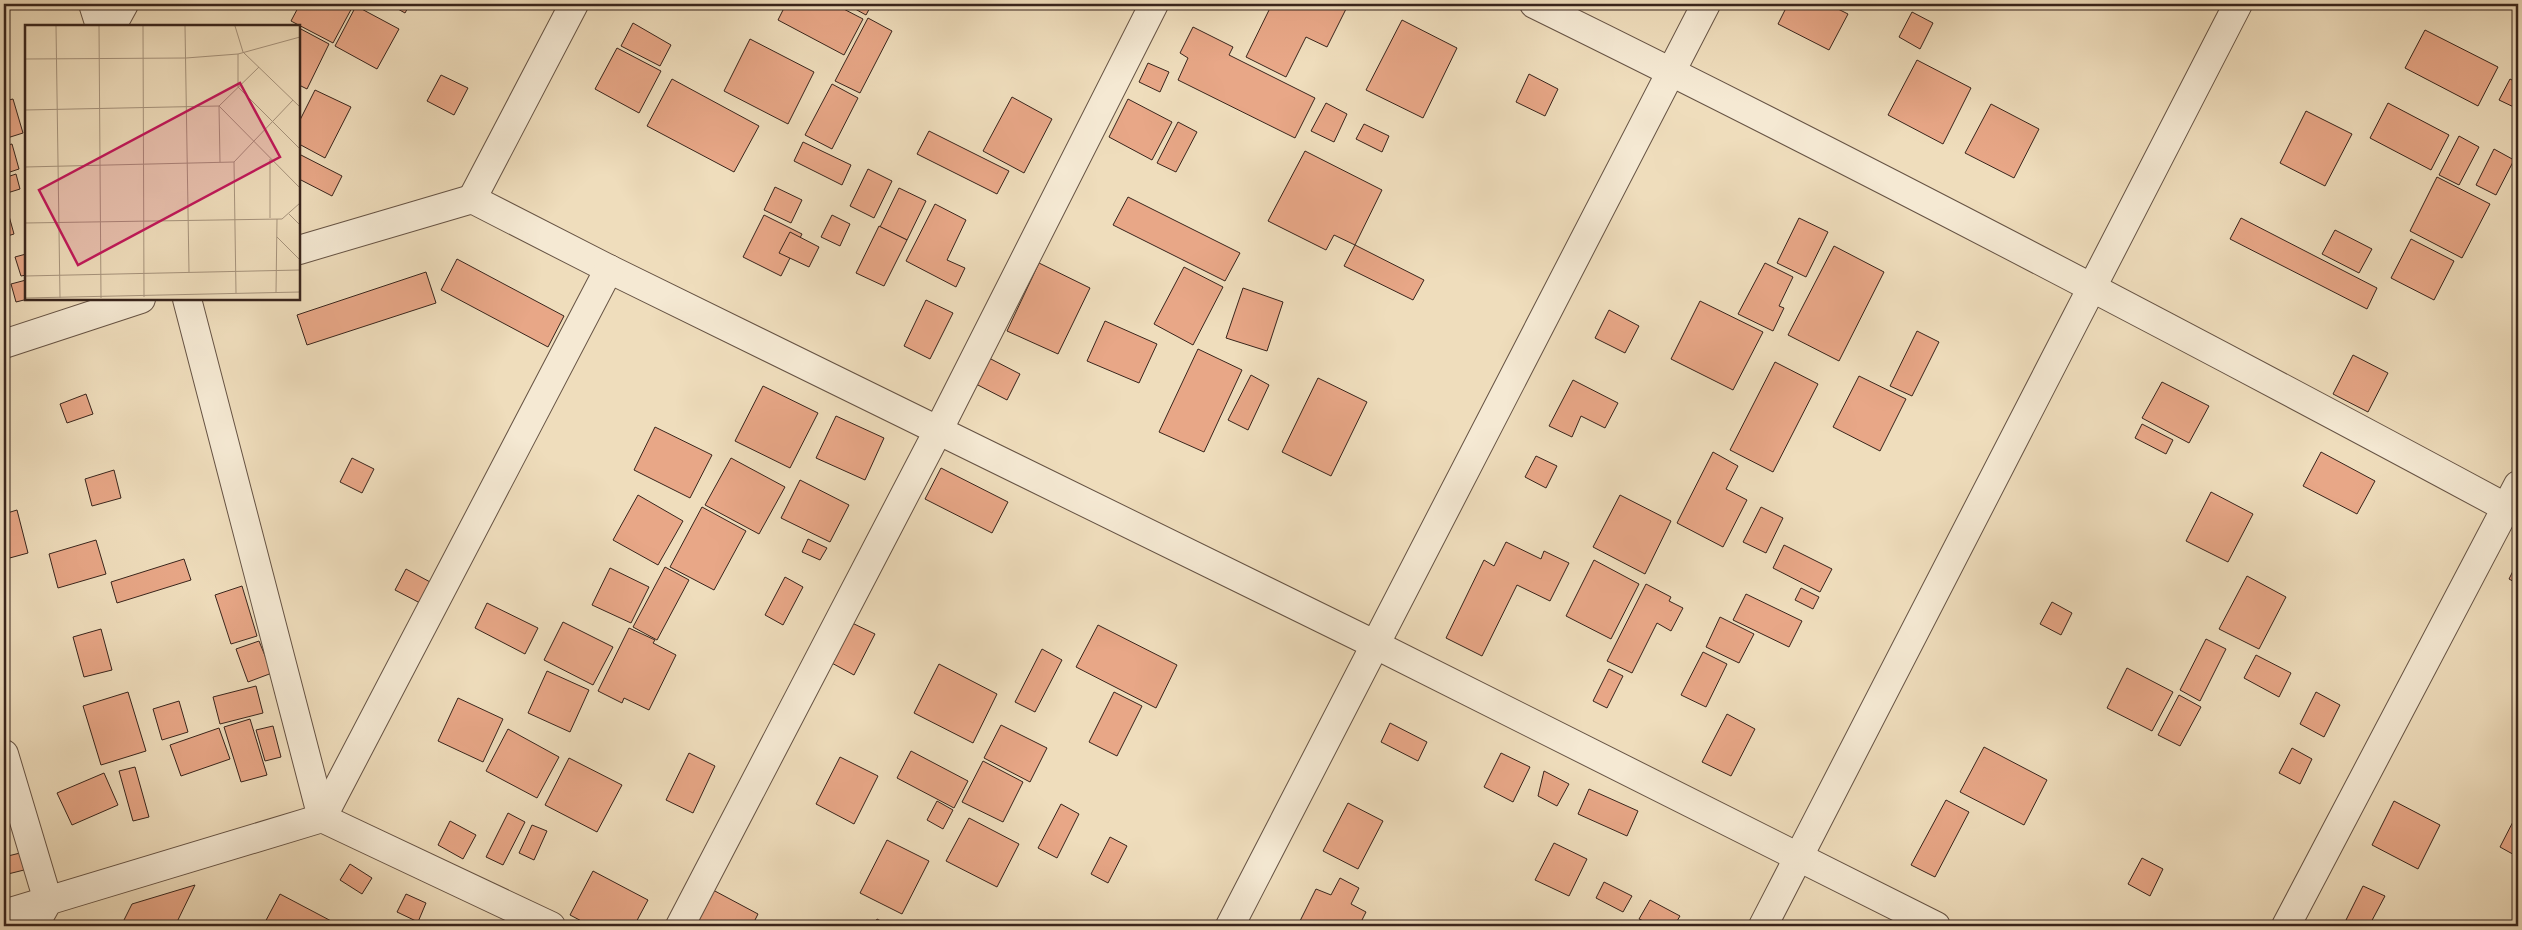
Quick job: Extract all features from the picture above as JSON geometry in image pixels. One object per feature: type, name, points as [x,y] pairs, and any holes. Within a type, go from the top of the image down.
[{"type":"street","points":[[93,4],[100,25]]},
{"type":"street","points":[[113,25],[124,4]]},
{"type":"street","points":[[472,198],[574,4]]},
{"type":"street","points":[[680,926],[939,429],[1154,4]]},
{"type":"street","points":[[1534,4],[1671,71],[2514,502],[2286,926]]},
{"type":"street","points":[[1230,926],[1706,4]]},
{"type":"street","points":[[1763,926],[2238,4]]},
{"type":"street","points":[[300,250],[472,198],[609,269],[939,429],[1374,644],[1936,926]]},
{"type":"street","points":[[322,818],[609,269]]},
{"type":"street","points":[[4,344],[138,300]]},
{"type":"street","points":[[187,300],[322,818]]},
{"type":"street","points":[[4,754],[48,901],[34,926]]},
{"type":"street","points":[[4,914],[322,818],[551,926]]},
{"type":"building","points":[[300,4],[354,4],[333,43],[291,21]]},
{"type":"building","points":[[389,4],[410,4],[405,13]]},
{"type":"building","points":[[786,4],[834,4],[863,19],[844,55],[778,20]]},
{"type":"building","points":[[846,4],[872,4],[866,15]]},
{"type":"building","points":[[1272,4],[1336,4],[1346,9],[1327,47],[1306,37],[1286,77],[1246,57]]},
{"type":"building","points":[[1788,4],[1828,4],[1848,14],[1829,50],[1778,24]]},
{"type":"building","points":[[356,6],[399,29],[377,69],[335,46]]},
{"type":"building","points":[[1912,12],[1933,23],[1920,49],[1899,37]]},
{"type":"building","points":[[868,18],[892,31],[860,93],[835,81]]},
{"type":"building","points":[[1402,20],[1457,48],[1423,118],[1366,90]]},
{"type":"building","points":[[633,23],[671,45],[660,66],[621,46]]},
{"type":"building","points":[[1193,27],[1233,47],[1229,55],[1315,98],[1295,138],[1178,80],[1188,58],[1180,53]]},
{"type":"building","points":[[300,29],[329,44],[307,89],[300,86]]},
{"type":"building","points":[[2425,30],[2498,67],[2478,106],[2405,68]]},
{"type":"building","points":[[750,39],[814,72],[788,124],[724,91]]},
{"type":"building","points":[[617,48],[661,71],[639,113],[595,89]]},
{"type":"building","points":[[1917,60],[1971,88],[1943,144],[1888,115]]},
{"type":"building","points":[[1148,63],[1169,72],[1160,92],[1139,82]]},
{"type":"building","points":[[1529,74],[1558,89],[1545,116],[1516,102]]},
{"type":"building","points":[[441,75],[468,88],[454,115],[427,101]]},
{"type":"building","points":[[672,79],[759,126],[734,172],[647,126]]},
{"type":"building","points":[[2510,79],[2518,83],[2518,109],[2499,100]]},
{"type":"building","points":[[832,84],[858,98],[832,149],[805,135]]},
{"type":"building","points":[[315,90],[351,107],[325,158],[300,145],[300,120]]},
{"type":"building","points":[[1012,97],[1052,119],[1024,173],[983,151]]},
{"type":"building","points":[[13,99],[23,133],[4,139],[4,101]]},
{"type":"building","points":[[1128,99],[1172,122],[1152,160],[1109,137]]},
{"type":"building","points":[[1326,103],[1347,114],[1334,142],[1311,131]]},
{"type":"building","points":[[2388,103],[2449,135],[2431,170],[2370,138]]},
{"type":"building","points":[[1991,104],[2039,129],[2014,178],[1965,153]]},
{"type":"building","points":[[2306,111],[2352,134],[2325,186],[2280,163]]},
{"type":"building","points":[[1178,122],[1197,132],[1176,172],[1157,163]]},
{"type":"building","points":[[1364,124],[1389,136],[1382,152],[1356,139]]},
{"type":"building","points":[[929,131],[1009,171],[997,194],[917,154]]},
{"type":"building","points":[[2459,136],[2479,147],[2459,185],[2439,175]]},
{"type":"building","points":[[803,142],[851,165],[842,185],[794,161]]},
{"type":"building","points":[[12,144],[19,169],[4,174],[4,146]]},
{"type":"building","points":[[2494,149],[2514,160],[2496,195],[2476,185]]},
{"type":"building","points":[[1305,151],[1382,190],[1355,245],[1334,235],[1326,250],[1268,221]]},
{"type":"building","points":[[300,155],[342,176],[332,196],[300,180]]},
{"type":"building","points":[[868,169],[892,181],[874,218],[850,206]]},
{"type":"building","points":[[16,174],[20,189],[4,194],[4,178]]},
{"type":"building","points":[[2437,177],[2490,204],[2462,258],[2410,231]]},
{"type":"building","points":[[775,187],[802,200],[791,223],[764,210]]},
{"type":"building","points":[[899,188],[926,201],[907,240],[880,227]]},
{"type":"building","points":[[1128,197],[1240,253],[1225,281],[1113,225]]},
{"type":"building","points":[[4,198],[14,234],[4,237]]},
{"type":"building","points":[[935,204],[966,220],[947,260],[965,268],[956,287],[906,261]]},
{"type":"building","points":[[764,215],[802,234],[781,276],[743,257]]},
{"type":"building","points":[[832,215],[850,224],[840,246],[821,237]]},
{"type":"building","points":[[1799,218],[1828,232],[1806,277],[1777,263]]},
{"type":"building","points":[[2241,218],[2377,288],[2367,309],[2230,239]]},
{"type":"building","points":[[879,226],[907,240],[884,286],[856,273]]},
{"type":"building","points":[[2335,230],[2372,249],[2359,273],[2322,254]]},
{"type":"building","points":[[790,232],[819,247],[809,267],[779,253]]},
{"type":"building","points":[[2411,239],[2454,261],[2434,300],[2391,278]]},
{"type":"building","points":[[1355,245],[1424,280],[1413,300],[1344,266]]},
{"type":"building","points":[[1834,246],[1884,272],[1839,361],[1788,335]]},
{"type":"building","points":[[25,254],[25,275],[21,276],[15,257]]},
{"type":"building","points":[[457,259],[564,316],[548,347],[441,290]]},
{"type":"building","points":[[1039,263],[1090,288],[1058,354],[1007,331]]},
{"type":"building","points":[[1765,263],[1793,277],[1779,306],[1784,308],[1773,331],[1738,314]]},
{"type":"building","points":[[1184,267],[1223,287],[1193,345],[1154,324]]},
{"type":"building","points":[[426,272],[436,303],[307,345],[297,315]]},
{"type":"building","points":[[25,280],[25,300],[16,302],[11,284]]},
{"type":"building","points":[[1243,288],[1283,302],[1267,351],[1226,338]]},
{"type":"building","points":[[2518,295],[2518,307],[2513,305]]},
{"type":"building","points":[[926,300],[953,313],[930,359],[904,346]]},
{"type":"building","points":[[1700,301],[1763,332],[1733,390],[1671,359]]},
{"type":"building","points":[[1609,310],[1639,326],[1625,353],[1595,338]]},
{"type":"building","points":[[1105,321],[1157,344],[1139,383],[1087,361]]},
{"type":"building","points":[[1917,331],[1939,342],[1912,396],[1890,386]]},
{"type":"building","points":[[1198,349],[1242,370],[1204,452],[1159,432]]},
{"type":"building","points":[[2353,355],[2388,373],[2368,412],[2333,394]]},
{"type":"building","points":[[987,357],[1020,374],[1007,400],[974,383]]},
{"type":"building","points":[[1775,362],[1818,384],[1773,472],[1730,450]]},
{"type":"building","points":[[1251,375],[1269,385],[1248,430],[1228,420]]},
{"type":"building","points":[[1859,376],[1906,399],[1880,451],[1833,427]]},
{"type":"building","points":[[1318,378],[1367,402],[1331,476],[1282,452]]},
{"type":"building","points":[[1573,380],[1618,403],[1605,428],[1581,416],[1572,437],[1549,426]]},
{"type":"building","points":[[2162,382],[2209,406],[2189,443],[2142,418]]},
{"type":"building","points":[[763,386],[818,413],[790,468],[735,441]]},
{"type":"building","points":[[86,394],[93,414],[67,423],[60,404]]},
{"type":"building","points":[[836,416],[884,438],[865,480],[816,458]]},
{"type":"building","points":[[2142,424],[2173,440],[2166,454],[2135,438]]},
{"type":"building","points":[[655,427],[712,455],[690,498],[634,470]]},
{"type":"building","points":[[1713,452],[1738,466],[1726,489],[1747,500],[1723,547],[1677,523]]},
{"type":"building","points":[[2321,452],[2375,481],[2357,514],[2303,486]]},
{"type":"building","points":[[1536,456],[1557,466],[1546,488],[1525,477]]},
{"type":"building","points":[[352,458],[374,469],[362,493],[340,482]]},
{"type":"building","points":[[731,458],[785,487],[759,534],[705,505]]},
{"type":"building","points":[[4,466],[8,479],[4,481]]},
{"type":"building","points":[[941,468],[1008,502],[992,533],[925,499]]},
{"type":"building","points":[[114,470],[121,498],[92,506],[85,479]]},
{"type":"building","points":[[800,480],[849,505],[830,542],[781,518]]},
{"type":"building","points":[[2211,492],[2253,514],[2228,562],[2186,541]]},
{"type":"building","points":[[638,495],[683,521],[658,565],[613,540]]},
{"type":"building","points":[[1620,495],[1671,521],[1645,574],[1593,547]]},
{"type":"building","points":[[702,507],[746,531],[714,590],[670,567]]},
{"type":"building","points":[[1761,507],[1783,518],[1766,553],[1743,542]]},
{"type":"building","points":[[17,510],[28,553],[6,559],[4,549],[4,514]]},
{"type":"building","points":[[808,539],[827,548],[820,560],[802,552]]},
{"type":"building","points":[[96,540],[106,574],[58,588],[49,554]]},
{"type":"building","points":[[1506,542],[1541,559],[1544,551],[1569,563],[1550,601],[1517,585],[1482,656],[1446,638],[1484,560],[1494,566]]},
{"type":"building","points":[[1784,545],[1832,569],[1820,592],[1773,568]]},
{"type":"building","points":[[184,559],[191,580],[117,603],[111,582]]},
{"type":"building","points":[[1594,560],[1639,584],[1611,639],[1566,616]]},
{"type":"building","points":[[2518,561],[2518,584],[2509,579]]},
{"type":"building","points":[[665,567],[689,580],[657,640],[633,627]]},
{"type":"building","points":[[610,568],[649,587],[631,623],[592,605]]},
{"type":"building","points":[[406,569],[432,583],[422,604],[395,590]]},
{"type":"building","points":[[2247,576],[2286,597],[2259,649],[2219,629]]},
{"type":"building","points":[[785,577],[803,587],[783,625],[765,615]]},
{"type":"building","points":[[1646,584],[1671,597],[1669,601],[1683,608],[1671,631],[1657,623],[1632,673],[1607,661]]},
{"type":"building","points":[[242,586],[257,636],[231,644],[215,595]]},
{"type":"building","points":[[1801,588],[1819,597],[1813,609],[1795,600]]},
{"type":"building","points":[[1746,594],[1802,621],[1789,647],[1733,620]]},
{"type":"building","points":[[2052,602],[2072,613],[2061,635],[2040,624]]},
{"type":"building","points":[[487,603],[538,628],[525,654],[475,628]]},
{"type":"building","points":[[1720,617],[1754,634],[1739,663],[1706,647]]},
{"type":"building","points":[[848,621],[875,634],[854,675],[828,661]]},
{"type":"building","points":[[563,622],[613,647],[593,685],[544,660]]},
{"type":"building","points":[[1098,625],[1177,665],[1156,708],[1076,667]]},
{"type":"building","points":[[629,628],[655,640],[653,643],[676,655],[649,710],[624,698],[622,703],[598,691]]},
{"type":"building","points":[[101,629],[112,670],[84,677],[73,637]]},
{"type":"building","points":[[2206,639],[2226,649],[2200,701],[2180,690]]},
{"type":"building","points":[[259,641],[272,673],[248,682],[236,649]]},
{"type":"building","points":[[1042,649],[1062,660],[1035,712],[1015,702]]},
{"type":"building","points":[[1703,652],[1727,664],[1706,707],[1681,695]]},
{"type":"building","points":[[2256,655],[2291,673],[2279,697],[2244,678]]},
{"type":"building","points":[[939,664],[997,694],[973,743],[914,713]]},
{"type":"building","points":[[2127,668],[2173,692],[2152,731],[2107,708]]},
{"type":"building","points":[[1609,669],[1623,676],[1607,708],[1593,701]]},
{"type":"building","points":[[547,671],[589,690],[570,732],[528,713]]},
{"type":"building","points":[[256,686],[263,713],[220,724],[213,697]]},
{"type":"building","points":[[128,692],[146,751],[101,765],[83,706]]},
{"type":"building","points":[[1114,692],[1142,706],[1117,756],[1089,742]]},
{"type":"building","points":[[2316,692],[2340,705],[2324,737],[2300,724]]},
{"type":"building","points":[[2179,695],[2201,707],[2180,746],[2158,735]]},
{"type":"building","points":[[458,698],[503,719],[483,762],[438,741]]},
{"type":"building","points":[[179,701],[188,732],[162,740],[153,709]]},
{"type":"building","points":[[1727,714],[1755,729],[1731,776],[1702,762]]},
{"type":"building","points":[[250,719],[267,775],[241,782],[224,727]]},
{"type":"building","points":[[1390,723],[1427,742],[1418,761],[1381,742]]},
{"type":"building","points":[[1001,725],[1047,748],[1030,782],[984,758]]},
{"type":"building","points":[[273,726],[281,757],[265,761],[256,730]]},
{"type":"building","points":[[219,728],[230,759],[181,776],[170,745]]},
{"type":"building","points":[[508,729],[559,757],[537,798],[486,771]]},
{"type":"building","points":[[1984,747],[2047,780],[2024,825],[1960,792]]},
{"type":"building","points":[[2292,748],[2312,759],[2300,784],[2279,773]]},
{"type":"building","points":[[911,751],[968,781],[954,808],[897,778]]},
{"type":"building","points":[[689,753],[715,766],[693,813],[666,800]]},
{"type":"building","points":[[1501,753],[1530,767],[1513,802],[1484,787]]},
{"type":"building","points":[[840,757],[878,776],[854,824],[816,804]]},
{"type":"building","points":[[569,758],[622,785],[597,832],[545,805]]},
{"type":"building","points":[[983,761],[1023,782],[1003,822],[962,802]]},
{"type":"building","points":[[135,767],[149,817],[133,821],[119,771]]},
{"type":"building","points":[[1544,771],[1569,784],[1557,806],[1538,796]]},
{"type":"building","points":[[104,773],[118,805],[72,825],[57,793]]},
{"type":"building","points":[[1589,789],[1638,811],[1627,836],[1578,814]]},
{"type":"building","points":[[1946,800],[1969,812],[1935,877],[1911,865]]},
{"type":"building","points":[[937,801],[953,810],[943,829],[927,820]]},
{"type":"building","points":[[2394,801],[2440,825],[2418,869],[2372,845]]},
{"type":"building","points":[[1348,803],[1383,821],[1358,869],[1323,851]]},
{"type":"building","points":[[1061,804],[1079,814],[1057,858],[1038,848]]},
{"type":"building","points":[[2518,812],[2518,857],[2500,847]]},
{"type":"building","points":[[508,813],[525,822],[503,865],[486,857]]},
{"type":"building","points":[[969,818],[1019,844],[997,887],[946,861]]},
{"type":"building","points":[[450,821],[476,835],[463,859],[438,845]]},
{"type":"building","points":[[532,825],[547,831],[534,860],[519,853]]},
{"type":"building","points":[[1110,837],[1127,846],[1108,883],[1091,874]]},
{"type":"building","points":[[887,840],[929,861],[902,914],[860,893]]},
{"type":"building","points":[[1554,843],[1587,859],[1569,896],[1535,880]]},
{"type":"building","points":[[20,853],[24,870],[4,875],[4,857]]},
{"type":"building","points":[[2142,858],[2163,869],[2150,896],[2128,884]]},
{"type":"building","points":[[350,864],[372,878],[362,894],[340,880]]},
{"type":"building","points":[[593,871],[648,900],[634,926],[591,926],[570,915]]},
{"type":"building","points":[[1340,878],[1359,888],[1351,904],[1366,912],[1359,926],[1298,925],[1316,889],[1331,895]]},
{"type":"building","points":[[1604,882],[1632,896],[1623,912],[1596,898]]},
{"type":"building","points":[[195,885],[175,926],[121,926],[132,904]]},
{"type":"building","points":[[2363,886],[2385,896],[2369,926],[2357,926],[2346,920]]},
{"type":"building","points":[[713,890],[758,914],[752,926],[695,926]]},
{"type":"building","points":[[280,894],[335,923],[333,926],[263,926]]},
{"type":"building","points":[[406,894],[426,903],[418,922],[397,912]]},
{"type":"building","points":[[1650,900],[1680,916],[1674,926],[1654,926],[1639,919]]},
{"type":"building","points":[[877,919],[890,926],[873,926]]},
{"type":"building","points":[[204,921],[215,926],[201,926]]}]
